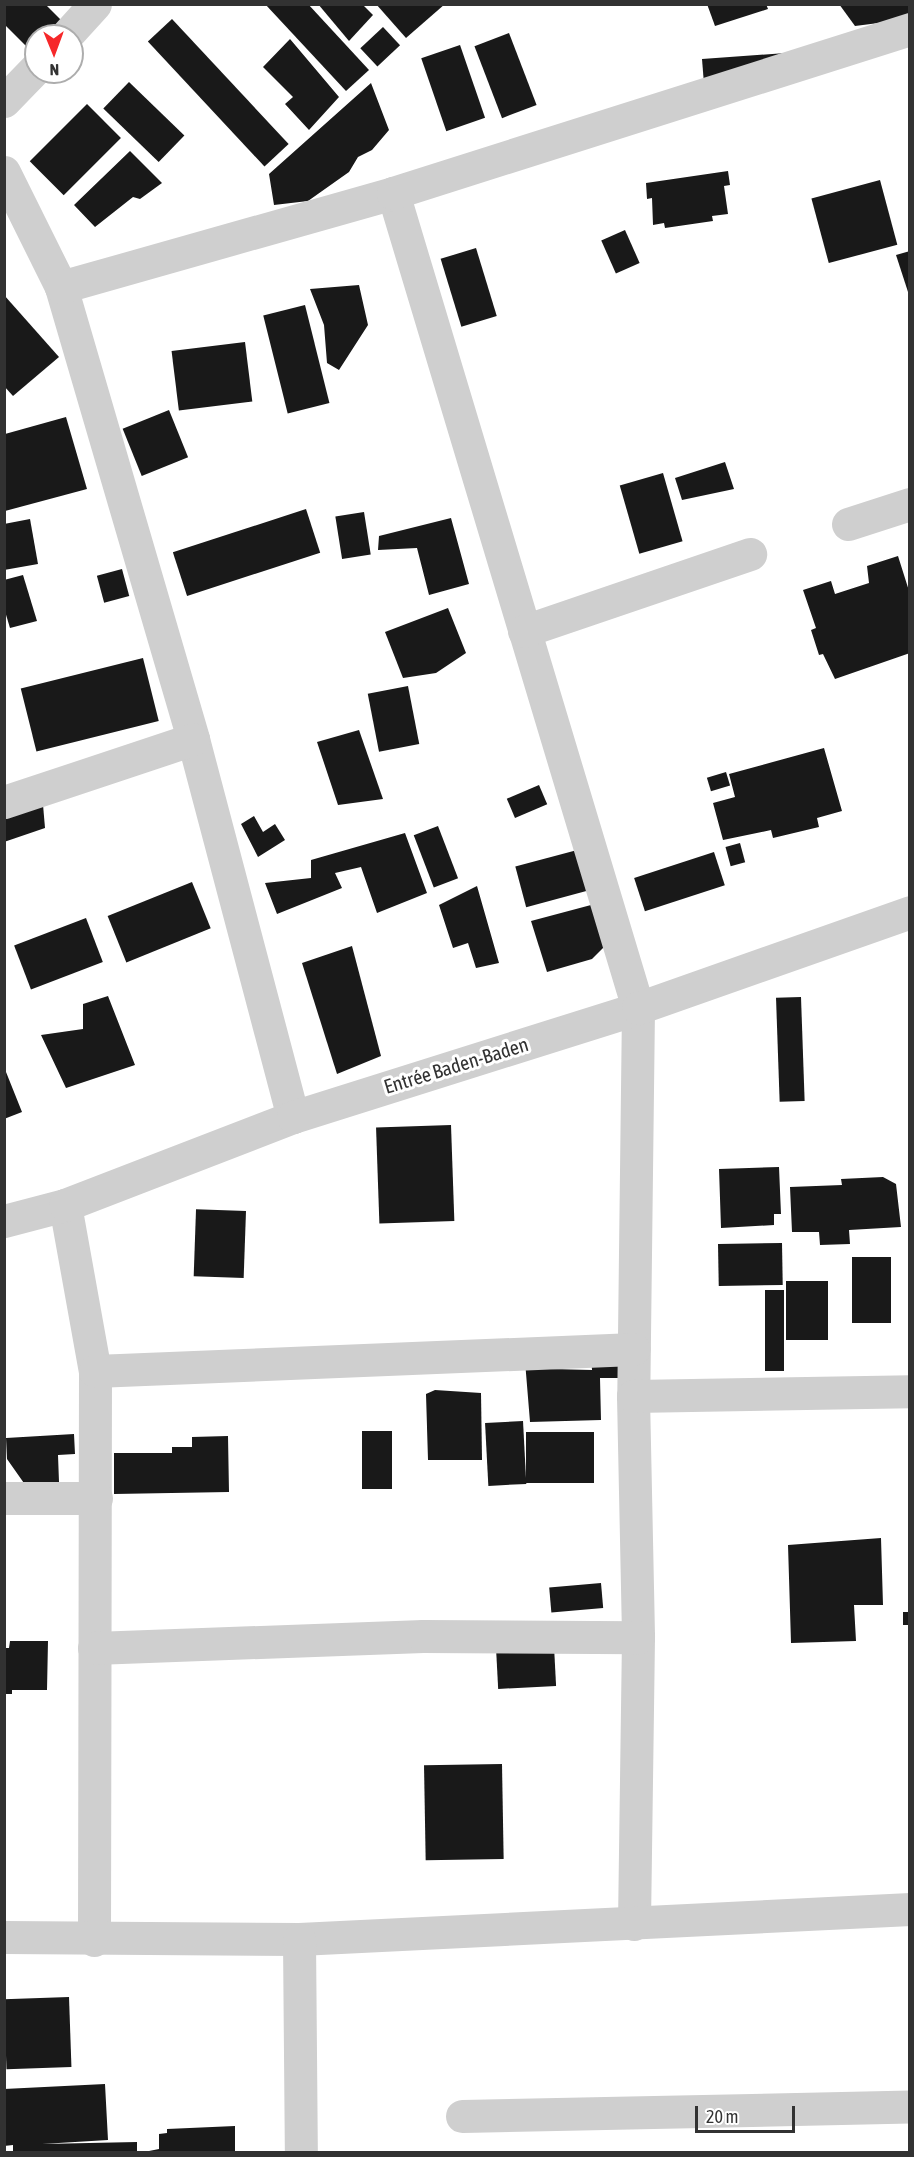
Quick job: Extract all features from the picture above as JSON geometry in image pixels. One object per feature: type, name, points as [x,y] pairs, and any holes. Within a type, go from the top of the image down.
[{"type":"street","points":[[77,24],[95,4]]},
{"type":"street","points":[[61,287],[393,192],[909,29]]},
{"type":"street","points":[[4,101],[24,80]]},
{"type":"street","points":[[4,172],[61,287],[192,739],[293,1117]]},
{"type":"street","points":[[393,192],[638,1008],[633,1396],[638,1637],[634,1924]]},
{"type":"street","points":[[848,524],[909,504]]},
{"type":"street","points":[[524,631],[750,554]]},
{"type":"street","points":[[4,802],[192,739]]},
{"type":"street","name":"Entrée Baden-Baden","points":[[4,1221],[65,1204],[293,1117],[638,1008],[909,912]]},
{"type":"street","points":[[65,1204],[95,1371],[94,1940]]},
{"type":"street","points":[[95,1371],[634,1349]]},
{"type":"street","points":[[633,1396],[909,1391]]},
{"type":"street","points":[[4,1498],[96,1498]]},
{"type":"street","points":[[94,1648],[423,1636],[638,1637]]},
{"type":"street","points":[[4,1937],[94,1940],[299,1939],[909,1909]]},
{"type":"street","points":[[299,1939],[301,2152]]},
{"type":"street","points":[[462,2116],[909,2107]]},
{"type":"building","points":[[4,4],[45,4],[62,21],[59,24],[24,24],[24,44],[4,24]]},
{"type":"building","points":[[265,4],[308,4],[369,70],[346,91]]},
{"type":"building","points":[[318,4],[362,4],[373,15],[349,41]]},
{"type":"building","points":[[376,4],[445,4],[406,38]]},
{"type":"building","points":[[707,4],[766,4],[768,9],[715,26]]},
{"type":"building","points":[[839,4],[910,4],[910,19],[855,26]]},
{"type":"building","points":[[172,19],[289,144],[264,167],[148,42]]},
{"type":"building","points":[[383,27],[400,45],[377,66],[360,48]]},
{"type":"building","points":[[509,33],[537,105],[502,118],[474,46]]},
{"type":"building","points":[[290,39],[339,97],[309,130],[285,104],[293,97],[263,67]]},
{"type":"building","points":[[460,45],[485,118],[446,131],[421,58]]},
{"type":"building","points":[[786,53],[704,84],[702,59]]},
{"type":"building","points":[[129,82],[184,135],[159,162],[103,109]]},
{"type":"building","points":[[371,83],[389,130],[372,150],[358,157],[349,172],[308,201],[274,205],[269,174]]},
{"type":"building","points":[[87,104],[121,138],[64,195],[30,161]]},
{"type":"building","points":[[130,151],[162,183],[140,199],[133,197],[95,227],[74,205]]},
{"type":"building","points":[[728,171],[730,185],[724,186],[728,214],[712,216],[713,221],[665,228],[664,223],[653,225],[652,198],[647,199],[646,183]]},
{"type":"building","points":[[880,180],[897,245],[829,263],[811,198]]},
{"type":"building","points":[[625,230],[640,263],[616,273],[601,241]]},
{"type":"building","points":[[476,248],[497,316],[461,327],[441,259]]},
{"type":"building","points":[[910,251],[910,295],[909,295],[896,255]]},
{"type":"building","points":[[359,285],[368,325],[339,370],[327,363],[324,325],[310,289]]},
{"type":"building","points":[[4,295],[59,357],[13,396],[4,386]]},
{"type":"building","points":[[305,305],[329,403],[288,413],[263,315]]},
{"type":"building","points":[[245,342],[252,402],[179,411],[172,351]]},
{"type":"building","points":[[169,410],[188,457],[142,476],[123,429]]},
{"type":"building","points":[[66,417],[87,489],[5,511],[5,434]]},
{"type":"building","points":[[725,462],[734,489],[682,500],[675,478]]},
{"type":"building","points":[[663,473],[683,541],[639,554],[620,485]]},
{"type":"building","points":[[306,509],[320,553],[187,596],[173,552]]},
{"type":"building","points":[[364,512],[371,554],[342,559],[335,517]]},
{"type":"building","points":[[451,518],[469,584],[429,595],[417,548],[378,550],[379,536]]},
{"type":"building","points":[[30,519],[38,564],[4,570],[4,524]]},
{"type":"building","points":[[898,556],[910,594],[910,653],[835,679],[823,654],[819,655],[811,630],[816,628],[803,590],[831,581],[835,594],[869,583],[867,566]]},
{"type":"building","points":[[122,569],[129,596],[104,603],[97,576]]},
{"type":"building","points":[[23,575],[37,621],[10,628],[4,608],[4,580]]},
{"type":"building","points":[[448,608],[466,653],[436,673],[403,678],[385,632]]},
{"type":"building","points":[[143,658],[159,721],[36,752],[21,688]]},
{"type":"building","points":[[408,686],[419,744],[379,752],[368,694]]},
{"type":"building","points":[[359,730],[383,799],[338,805],[317,742]]},
{"type":"building","points":[[824,748],[842,811],[817,818],[819,827],[773,838],[771,830],[723,840],[713,803],[735,797],[729,774]]},
{"type":"building","points":[[726,772],[730,785],[711,791],[707,778]]},
{"type":"building","points":[[539,785],[547,804],[515,818],[507,799]]},
{"type":"building","points":[[42,793],[45,828],[4,842],[4,805]]},
{"type":"building","points":[[254,816],[263,832],[275,824],[285,840],[258,857],[241,824]]},
{"type":"building","points":[[438,826],[458,878],[434,888],[414,835]]},
{"type":"building","points":[[405,833],[427,893],[377,913],[361,867],[335,873],[342,888],[277,914],[265,883],[311,878],[311,860]]},
{"type":"building","points":[[740,843],[745,862],[731,866],[726,847]]},
{"type":"building","points":[[581,849],[592,890],[526,907],[515,867]]},
{"type":"building","points":[[714,852],[725,885],[645,911],[634,878]]},
{"type":"building","points":[[192,882],[211,928],[126,962],[108,916]]},
{"type":"building","points":[[477,886],[499,963],[476,968],[468,943],[453,948],[439,905]]},
{"type":"building","points":[[591,905],[606,945],[592,959],[547,972],[531,921]]},
{"type":"building","points":[[86,918],[103,962],[31,989],[14,946]]},
{"type":"building","points":[[352,946],[381,1056],[337,1074],[302,963]]},
{"type":"building","points":[[108,996],[135,1065],[66,1088],[41,1035],[83,1029],[83,1004]]},
{"type":"building","points":[[801,997],[805,1101],[780,1102],[776,998]]},
{"type":"building","points":[[4,1067],[22,1112],[4,1119]]},
{"type":"building","points":[[451,1125],[454,1221],[379,1224],[376,1128]]},
{"type":"building","points":[[779,1167],[781,1214],[774,1214],[774,1225],[721,1228],[719,1169]]},
{"type":"building","points":[[883,1177],[896,1184],[901,1227],[849,1230],[850,1244],[820,1245],[819,1232],[792,1232],[790,1187],[842,1185],[841,1179]]},
{"type":"building","points":[[196,1209],[246,1211],[244,1278],[194,1276]]},
{"type":"building","points":[[782,1243],[783,1285],[719,1286],[718,1244]]},
{"type":"building","points":[[852,1257],[891,1257],[891,1323],[852,1323]]},
{"type":"building","points":[[786,1281],[828,1281],[828,1340],[786,1340]]},
{"type":"building","points":[[765,1290],[784,1290],[784,1371],[765,1371]]},
{"type":"building","points":[[591,1356],[619,1356],[618,1378],[600,1378],[601,1420],[530,1422],[525,1361],[550,1360],[550,1369],[592,1370]]},
{"type":"building","points":[[435,1390],[481,1393],[482,1460],[428,1460],[426,1394]]},
{"type":"building","points":[[523,1421],[526,1484],[488,1486],[485,1423]]},
{"type":"building","points":[[362,1431],[392,1431],[392,1489],[362,1489]]},
{"type":"building","points":[[526,1432],[594,1432],[594,1483],[526,1483]]},
{"type":"building","points":[[74,1434],[75,1454],[58,1455],[59,1482],[26,1486],[7,1459],[6,1438]]},
{"type":"building","points":[[228,1436],[229,1492],[114,1494],[114,1453],[172,1453],[172,1447],[192,1447],[192,1437]]},
{"type":"building","points":[[881,1538],[883,1605],[854,1605],[856,1641],[791,1643],[788,1545]]},
{"type":"building","points":[[601,1583],[603,1608],[551,1612],[549,1588]]},
{"type":"building","points":[[903,1612],[910,1612],[910,1625],[903,1625]]},
{"type":"building","points":[[10,1641],[48,1641],[47,1690],[12,1690],[12,1694],[4,1694],[4,1648],[9,1648]]},
{"type":"building","points":[[554,1646],[556,1686],[498,1689],[496,1649]]},
{"type":"building","points":[[502,1764],[504,1859],[426,1860],[424,1765]]},
{"type":"building","points":[[69,1997],[71,2067],[6,2069],[4,1999]]},
{"type":"building","points":[[105,2084],[108,2140],[42,2144],[137,2142],[137,2152],[13,2152],[13,2145],[4,2146],[4,2089]]},
{"type":"building","points":[[235,2126],[235,2152],[144,2152],[159,2149],[159,2134],[167,2133],[167,2129]]}]
